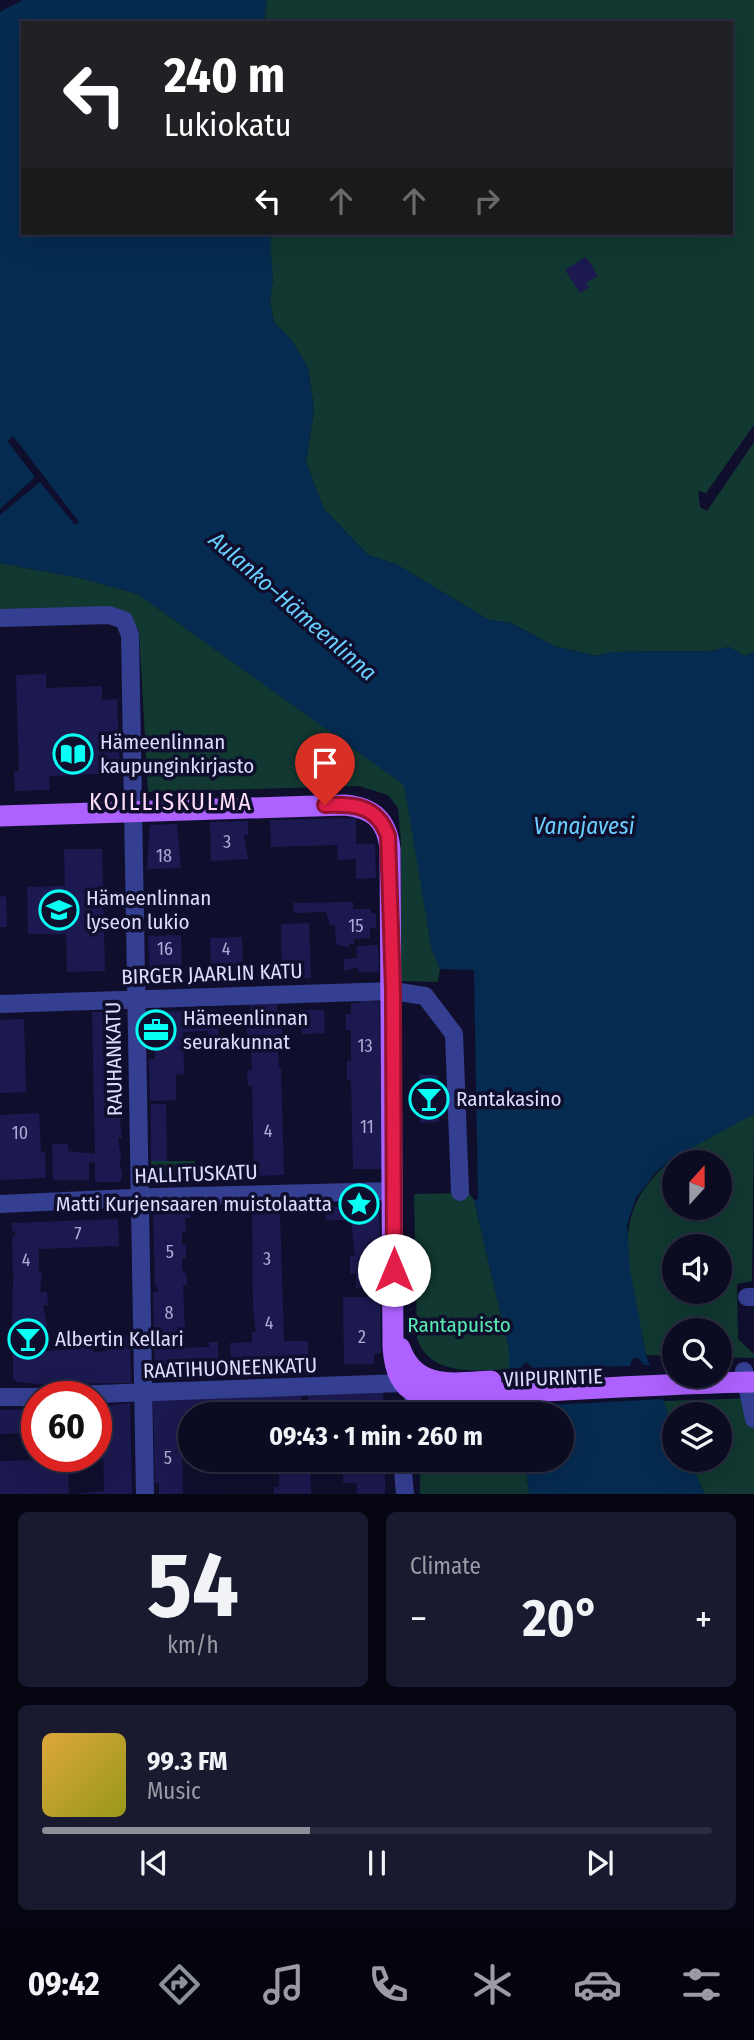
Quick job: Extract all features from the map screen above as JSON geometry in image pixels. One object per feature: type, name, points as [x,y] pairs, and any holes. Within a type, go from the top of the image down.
[{"type":"main road","points":[[0,816],[345,805],[361,807],[378,817],[388,836],[390,849],[394,1322],[415,1397]]},
{"type":"main road","name":"VIIPURINTIE","points":[[415,1397],[490,1387],[662,1381]]},
{"type":"main road","name":"VIIPURINTIE","points":[[415,1397],[446,1400],[490,1387]]},
{"type":"street","name":"RAUHANKATU","points":[[0,618],[109,615],[120,617],[127,624],[134,812],[138,1198],[145,1494]]},
{"type":"street","name":"BIRGER JAARLIN KATU","points":[[0,1004],[393,991],[425,996],[454,1034],[460,1192]]},
{"type":"street","name":"HALLITUSKATU","points":[[0,1204],[394,1191]]},
{"type":"street","points":[[749,1376],[754,1419]]},
{"type":"street","name":"RAATIHUONEENKATU","points":[[112,1395],[415,1397]]},
{"type":"street","points":[[0,1397],[21,1397]]},
{"type":"street","points":[[404,1472],[405,1494]]},
{"type":"green space","points":[[267,0],[754,0],[754,425],[706,493],[698,491],[700,507],[707,511],[754,442],[754,652],[745,656],[729,647],[711,651],[614,652],[595,656],[554,646],[511,623],[489,620],[396,564],[368,555],[324,509],[306,462],[314,409],[308,368],[293,342],[274,322],[270,302],[273,278],[269,241],[272,235],[733,235],[733,21],[264,21]]},
{"type":"green space","points":[[0,563],[80,578],[138,594],[405,785],[432,950],[440,969],[438,982],[401,981],[401,841],[398,808],[388,795],[359,786],[148,792],[139,631],[132,619],[0,612]]},
{"type":"green space","points":[[754,1114],[752,1281],[737,1284],[738,1339],[754,1354],[754,1358],[732,1357],[732,1318],[662,1318],[662,1356],[646,1355],[628,1262],[628,1236],[633,1211],[645,1188],[662,1169],[662,1220],[732,1220],[732,1150],[688,1150],[732,1123]]},
{"type":"green space","points":[[151,1161],[195,1161],[195,1181],[151,1179]]},
{"type":"green space","name":"Rantapuisto","points":[[469,1193],[474,1200],[509,1349],[509,1369],[468,1370],[442,1365],[423,1350],[417,1338],[414,1194]]},
{"type":"green space","points":[[754,1398],[754,1494],[705,1494],[694,1472],[732,1472],[732,1402],[662,1401]]},
{"type":"green space","points":[[420,1472],[526,1472],[529,1494],[420,1494]]},
{"type":"water","name":"Vanajavesi","points":[[23,0],[267,0],[264,21],[21,21],[21,235],[272,235],[270,241],[273,278],[270,302],[274,322],[293,342],[308,368],[314,409],[306,462],[324,509],[368,555],[396,564],[489,620],[511,623],[554,646],[595,656],[614,652],[711,651],[730,647],[745,656],[754,652],[754,1114],[688,1150],[662,1150],[662,1167],[636,1198],[627,1225],[630,1270],[646,1355],[664,1402],[662,1472],[694,1472],[705,1494],[529,1494],[526,1472],[574,1472],[574,1402],[515,1402],[509,1369],[509,1349],[474,1200],[478,1199],[474,970],[440,969],[432,950],[404,785],[138,594],[80,578],[0,563],[0,12]]},
{"type":"pier","points":[[13,436],[79,522],[75,525],[40,482],[0,515],[0,509],[35,477],[7,441]]},
{"type":"pier","points":[[638,1358],[644,1365],[653,1365],[665,1399],[574,1404],[511,1402],[505,1369],[520,1368],[526,1362],[533,1368],[630,1366],[632,1359]]},
{"type":"building","points":[[586,257],[598,276],[586,283],[589,287],[580,293],[565,270]]},
{"type":"building","points":[[46,674],[46,688],[102,686],[102,700],[117,699],[120,773],[49,776],[50,790],[15,791],[14,771],[19,771],[16,675]]},
{"type":"building","points":[[356,818],[356,844],[375,844],[376,878],[356,879],[356,859],[338,860],[337,845],[271,847],[270,820]]},
{"type":"building","points":[[248,821],[248,835],[244,835],[248,859],[211,861],[210,822]]},
{"type":"building","points":[[177,824],[181,868],[147,869],[150,825]]},
{"type":"building","points":[[64,849],[102,849],[105,971],[67,972],[66,934],[28,934],[27,887],[65,886]]},
{"type":"building","points":[[6,896],[7,927],[0,927],[0,897]]},
{"type":"building","points":[[353,902],[353,909],[371,909],[371,913],[376,913],[376,928],[370,928],[370,938],[354,939],[354,944],[349,944],[349,948],[336,944],[335,925],[330,925],[326,912],[294,913],[293,903]]},
{"type":"building","points":[[309,923],[311,978],[282,979],[281,924]]},
{"type":"building","points":[[181,935],[182,976],[150,977],[148,936]]},
{"type":"building","points":[[242,937],[243,976],[211,976],[210,938]]},
{"type":"building","points":[[378,945],[379,972],[358,972],[358,967],[344,971],[344,959],[357,958],[357,946]]},
{"type":"building","points":[[359,999],[379,1002],[382,1169],[353,1169],[351,1080],[347,1080],[347,1061],[351,1061],[351,1030],[346,1030],[346,1014],[351,1014],[351,1003],[359,1003]]},
{"type":"building","points":[[277,1004],[277,1017],[282,1017],[282,1034],[277,1034],[281,1068],[284,1175],[254,1176],[252,1086],[248,1086],[247,1070],[252,1070],[246,1018],[251,1018],[250,1005]]},
{"type":"building","points":[[211,1010],[211,1024],[218,1024],[218,1037],[208,1037],[208,1031],[183,1032],[184,1074],[176,1075],[176,1100],[150,1101],[149,1059],[155,1059],[155,1044],[149,1044],[149,1012]]},
{"type":"building","points":[[301,1010],[324,1010],[325,1033],[302,1034]]},
{"type":"building","points":[[92,1012],[120,1012],[123,1119],[120,1119],[122,1138],[118,1138],[121,1158],[119,1169],[122,1169],[122,1177],[120,1182],[95,1182],[95,1162],[89,1163],[89,1180],[53,1180],[52,1144],[68,1144],[68,1151],[95,1154]]},
{"type":"building","points":[[24,1019],[26,1092],[0,1093],[0,1020]]},
{"type":"building","name":"Rantakasino","points":[[419,1075],[437,1075],[439,1122],[420,1123]]},
{"type":"building","points":[[151,1104],[166,1104],[167,1161],[151,1161]]},
{"type":"building","points":[[39,1113],[41,1152],[45,1152],[46,1178],[0,1180],[0,1115]]},
{"type":"building","points":[[352,1204],[379,1204],[381,1353],[374,1354],[374,1364],[344,1364],[343,1297],[371,1297],[371,1288],[356,1288],[356,1274],[350,1274],[350,1256],[355,1256],[351,1220],[326,1220],[326,1207],[352,1207]]},
{"type":"building","points":[[153,1209],[190,1211],[190,1218],[185,1218],[186,1232],[182,1232],[186,1258],[182,1258],[182,1271],[185,1271],[187,1279],[187,1285],[183,1285],[185,1334],[177,1334],[177,1348],[209,1347],[209,1342],[218,1342],[218,1376],[155,1376],[153,1292],[158,1292],[158,1287],[155,1287]]},
{"type":"building","points":[[280,1212],[284,1341],[308,1341],[308,1361],[285,1361],[285,1365],[231,1363],[230,1343],[252,1342],[252,1332],[256,1332],[253,1307],[252,1213]]},
{"type":"building","points":[[118,1219],[119,1246],[39,1249],[39,1271],[42,1271],[40,1292],[47,1292],[48,1305],[43,1305],[47,1326],[40,1342],[16,1343],[15,1326],[12,1326],[13,1278],[16,1278],[13,1276],[12,1237],[15,1237],[15,1231],[12,1231],[12,1223]]},
{"type":"building","points":[[130,1335],[131,1383],[21,1382],[13,1379],[13,1354],[73,1349],[72,1336],[83,1336],[83,1342],[93,1342],[93,1352],[107,1351],[103,1346],[106,1336]]},
{"type":"building","points":[[383,1391],[383,1402],[308,1402],[308,1394]]},
{"type":"building","points":[[301,1394],[301,1402],[178,1402],[178,1472],[183,1472],[183,1494],[159,1494],[159,1483],[155,1483],[153,1399]]},
{"type":"building","points":[[130,1403],[132,1494],[72,1494],[104,1491],[104,1472],[112,1472],[112,1405]]},
{"type":"building","points":[[21,1409],[21,1433],[0,1434],[0,1410]]},
{"type":"building","points":[[0,1461],[21,1461],[21,1472],[68,1472],[69,1494],[0,1494]]},
{"type":"building","points":[[310,1472],[311,1494],[274,1494],[274,1487],[279,1487],[279,1473]]},
{"type":"building","points":[[343,1472],[385,1472],[385,1494],[357,1494],[357,1483],[343,1483]]},
{"type":"place","name":"Hämeenlinnan kaupunginkirjasto","points":[[73,754]]},
{"type":"place","name":"Hämeenlinnan lyseon lukio","points":[[59,910]]},
{"type":"place","name":"Hämeenlinnan seurakunnat","points":[[156,1030]]},
{"type":"place","name":"Rantakasino","points":[[429,1099]]},
{"type":"place","name":"Matti Kurjensaaren muistolaatta","points":[[359,1204]]},
{"type":"place","name":"Albertin Kellari","points":[[28,1339]]},
{"type":"district","name":"KOILLISKULMA","points":[[171,802]]},
{"type":"route","points":[[325,805],[361,807],[372,811],[384,825],[390,849],[394,1270]]},
{"type":"water label","name":"Aulanko–Hämeenlinna","points":[[293,606]]}]
